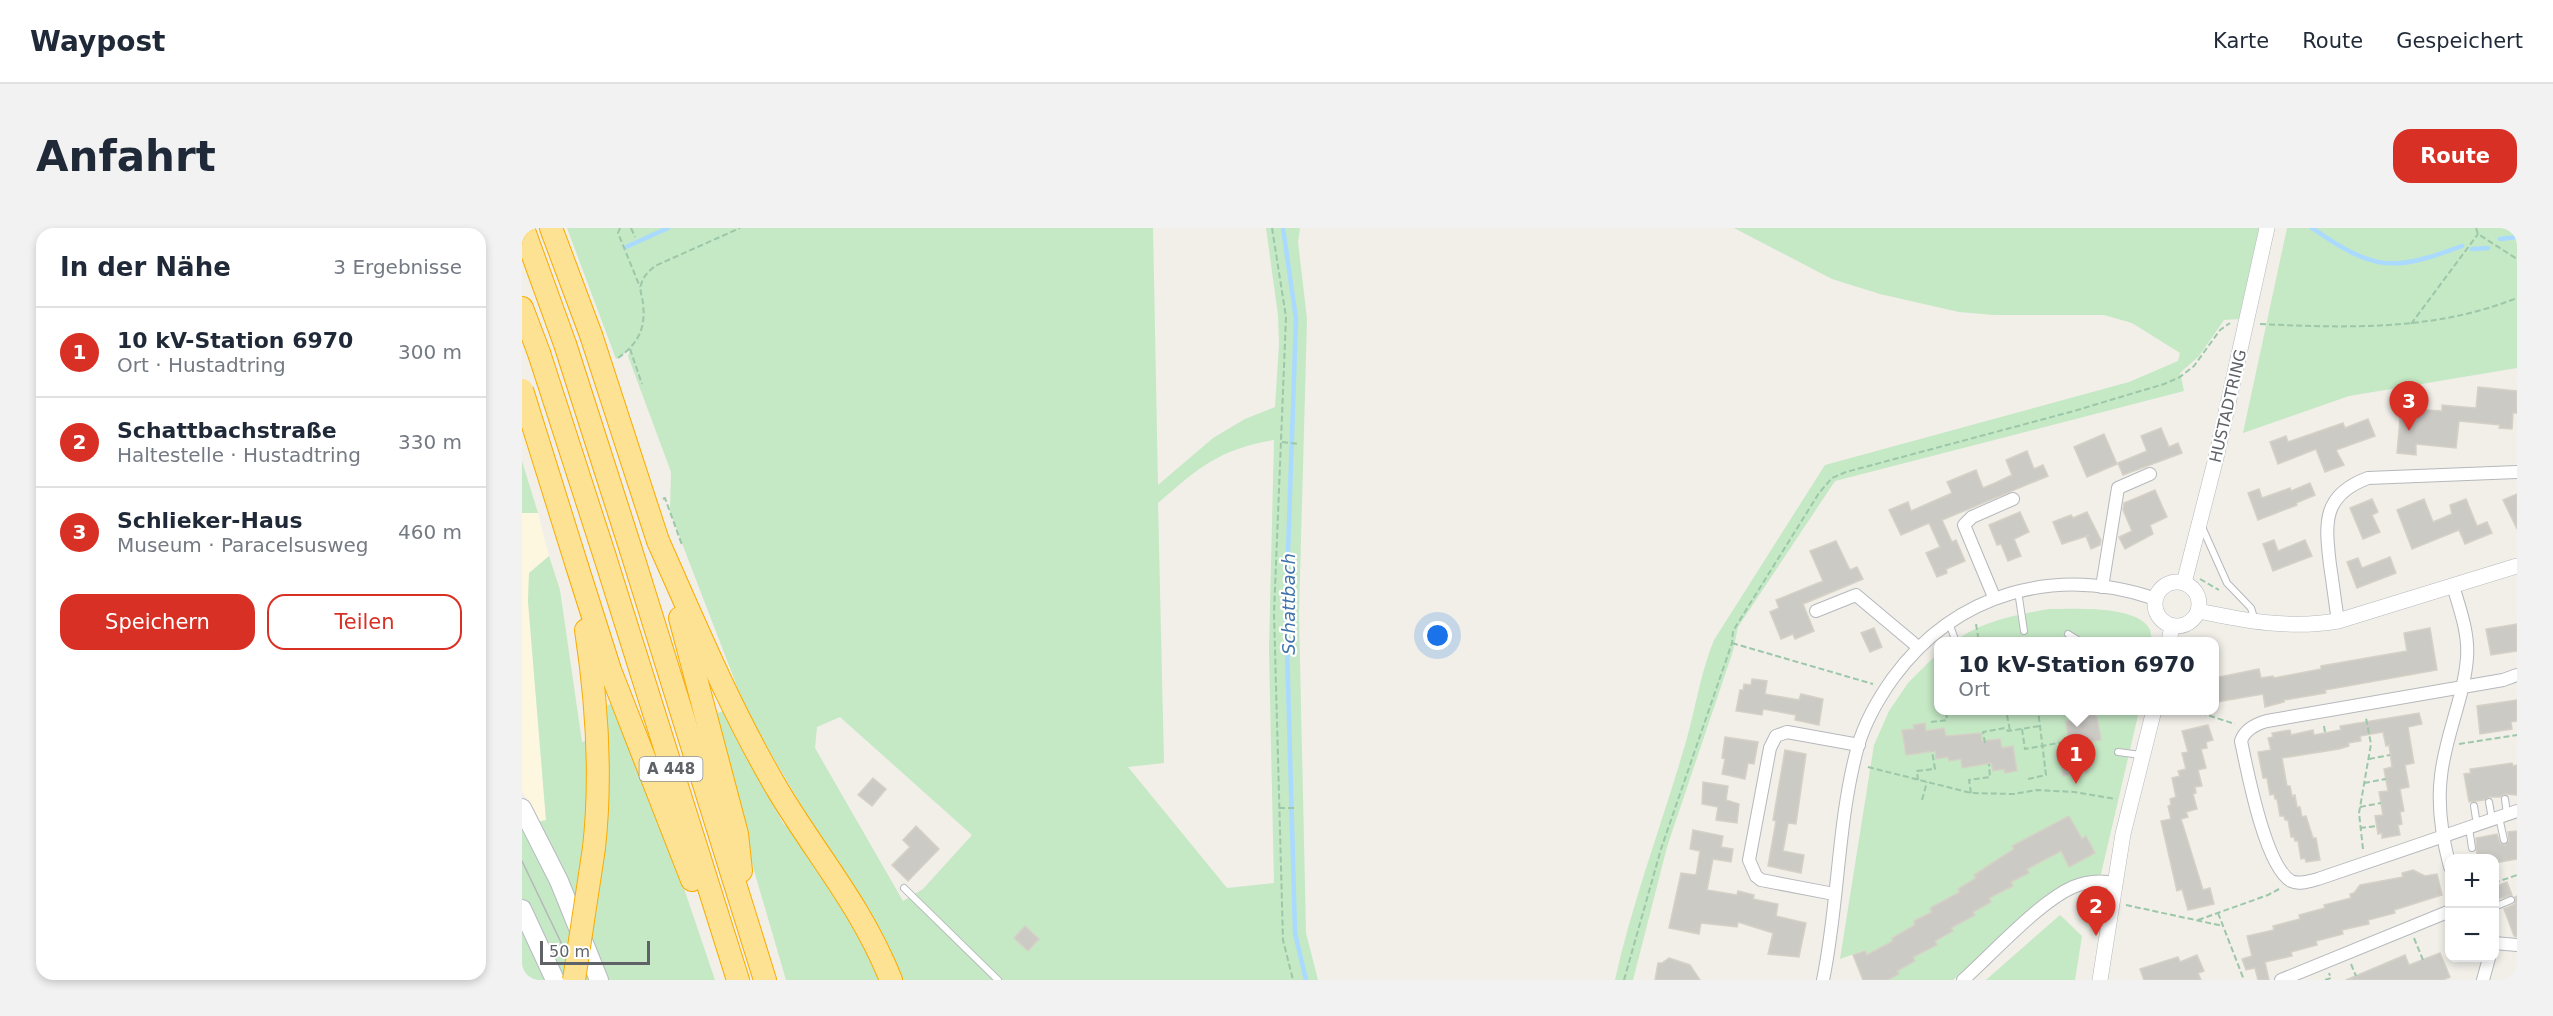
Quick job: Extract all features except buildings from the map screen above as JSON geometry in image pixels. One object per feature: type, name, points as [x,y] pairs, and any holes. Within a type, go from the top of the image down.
[{"type":"highway","name":"A 448","points":[[523,228],[565,344],[765,980]]},
{"type":"highway","points":[[554,233],[591,335],[658,542],[703,699],[737,834],[748,926]]},
{"type":"highway","name":"A 448","points":[[522,308],[539,353],[605,557],[736,980]]},
{"type":"highway","points":[[522,390],[610,670],[678,846],[736,980]]},
{"type":"highway","points":[[658,542],[730,700],[763,764],[864,920],[891,980]]},
{"type":"highway","points":[[574,980],[594,848],[598,772],[592,670],[577,566]]},
{"type":"main road","points":[[522,808],[559,881],[599,980]]},
{"type":"main road","points":[[522,909],[555,980]]},
{"type":"street","name":"HUSTADTRING","points":[[2186,578],[2201,524],[2267,228]]},
{"type":"street","points":[[2338,621],[2326,531],[2331,507],[2347,489],[2368,478],[2517,472]]},
{"type":"street","points":[[2102,587],[2118,488],[2150,474]]},
{"type":"street","points":[[1994,597],[1964,525],[1972,517],[2013,499]]},
{"type":"street","points":[[2205,612],[2186,578],[2164,586],[2156,599],[2156,609],[2160,618],[2172,626],[2186,625],[2205,612],[2256,622],[2298,626],[2338,621],[2517,566]]},
{"type":"street","points":[[1823,980],[1854,763],[1859,745],[1870,716],[1885,689],[1918,647],[1948,622],[1974,607],[1994,597],[2018,590],[2054,585],[2102,587],[2156,599]]},
{"type":"street","points":[[2447,854],[2442,837],[2439,804],[2441,775],[2463,686],[2467,658],[2467,643],[2453,586]]},
{"type":"street","points":[[1816,611],[1856,595],[1918,647]]},
{"type":"street","points":[[2170,637],[2172,626]]},
{"type":"street","points":[[2504,815],[2305,883],[2292,882],[2282,873],[2276,861],[2259,816],[2241,741],[2243,734],[2257,724],[2267,721],[2503,680],[2517,675]]},
{"type":"street","points":[[2100,980],[2114,882],[2153,715]]},
{"type":"street","points":[[1834,894],[1761,880],[1756,876],[1749,860],[1770,748],[1776,736],[1786,732],[1859,745]]},
{"type":"street","points":[[1963,980],[2048,903],[2073,887],[2102,880],[2114,882]]},
{"type":"street","points":[[2281,980],[2445,913]]},
{"type":"street","points":[[2499,943],[2517,945]]},
{"type":"street","points":[[2483,980],[2488,962]]},
{"type":"lane","points":[[2201,524],[2227,583],[2251,608],[2256,622]]},
{"type":"lane","points":[[2018,590],[2024,631]]},
{"type":"lane","points":[[1948,622],[1954,637]]},
{"type":"lane","points":[[2068,634],[2073,637]]},
{"type":"lane","points":[[2118,752],[2142,755]]},
{"type":"lane","points":[[2504,840],[2505,799]]},
{"type":"lane","points":[[2489,802],[2504,815]]},
{"type":"lane","points":[[2472,848],[2474,806]]},
{"type":"lane","points":[[904,888],[998,980]]},
{"type":"lane","points":[[2499,905],[2511,900]]},
{"type":"path","points":[[616,359],[630,350],[641,334],[644,316],[640,286],[626,257],[618,232],[620,228]]},
{"type":"path","points":[[631,228],[635,237]]},
{"type":"path","points":[[640,286],[646,274],[655,266],[740,228]]},
{"type":"path","points":[[1272,228],[1286,317],[1284,442],[1275,613],[1283,939],[1293,980]]},
{"type":"path","points":[[2476,228],[2478,234],[2517,259]]},
{"type":"path","points":[[2410,324],[2478,234]]},
{"type":"path","points":[[2266,325],[2374,327],[2410,324],[2458,318],[2517,298]]},
{"type":"path","points":[[1624,980],[1662,849],[1732,643],[1732,631],[1819,493],[1832,478],[1846,472],[2074,411],[2164,384],[2180,377],[2194,366],[2225,325],[2229,323],[2247,324]]},
{"type":"path","points":[[630,350],[642,384]]},
{"type":"path","points":[[1284,442],[1298,444]]},
{"type":"path","points":[[665,498],[682,545]]},
{"type":"path","points":[[2186,578],[2219,590],[2205,612]]},
{"type":"path","points":[[1974,607],[1978,637]]},
{"type":"path","points":[[1732,643],[1885,689]]},
{"type":"path","points":[[2364,704],[2371,744],[2360,807],[2360,828],[2366,863]]},
{"type":"path","points":[[1931,722],[1947,720],[1946,715]]},
{"type":"path","points":[[2007,715],[2010,731]]},
{"type":"path","points":[[2028,779],[2046,775],[2039,715]]},
{"type":"path","points":[[2206,715],[2226,721]]},
{"type":"path","points":[[1985,743],[1983,732],[2005,728],[2010,731],[2040,726]]},
{"type":"path","points":[[2022,729],[2025,749],[2064,742]]},
{"type":"path","points":[[2447,744],[2517,735]]},
{"type":"path","points":[[1918,780],[1917,771],[1935,769],[1932,752]]},
{"type":"path","points":[[2369,759],[2390,755]]},
{"type":"path","points":[[1854,763],[1971,793],[2014,794],[2037,790],[2074,792],[2131,802]]},
{"type":"path","points":[[1971,793],[1969,780],[1990,777],[1989,764]]},
{"type":"path","points":[[2364,783],[2386,778]]},
{"type":"path","points":[[1922,800],[1927,782]]},
{"type":"path","points":[[2360,807],[2381,803]]},
{"type":"path","points":[[1279,808],[1297,808]]},
{"type":"path","points":[[2360,828],[2376,826]]},
{"type":"path","points":[[2499,881],[2517,875]]},
{"type":"path","points":[[2197,920],[2268,895],[2292,882]]},
{"type":"path","points":[[2112,900],[2129,906],[2223,926]]},
{"type":"path","points":[[2218,913],[2244,980]]},
{"type":"path","points":[[2409,927],[2423,960]]},
{"type":"shaded area","points":[[522,513],[538,513],[549,556],[529,574],[528,601],[546,821],[539,822],[522,791]]},
{"type":"green space","points":[[567,228],[1153,228],[1158,485],[1213,438],[1245,419],[1275,407],[1279,344],[1278,315],[1266,228],[1300,228],[1298,242],[1307,319],[1299,614],[1306,933],[1318,980],[786,980],[753,867],[717,713],[724,711],[784,825],[806,813],[748,715],[670,512],[671,472],[628,356],[630,350],[616,359]],"holes":[[[1274,440],[1269,649],[1274,883],[1227,888],[1128,767],[1164,763],[1158,503],[1186,479],[1211,462],[1238,449]],[[840,717],[972,835],[923,889],[903,901],[815,748],[817,727]]]},
{"type":"green space","points":[[1734,228],[2259,228],[2239,319],[2224,320],[2199,356],[2180,373],[2184,391],[1835,481],[1738,627],[1733,651],[1667,847],[1633,980],[1615,980],[1622,949],[1687,738],[1709,652],[1714,640],[1825,465],[2129,382],[2178,361],[2180,353],[2132,323],[2104,315],[1994,315],[1959,312],[1880,294],[1832,279]]},
{"type":"green space","points":[[2287,228],[2517,228],[2517,368],[2349,396],[2243,433]]},
{"type":"green space","points":[[522,461],[538,513],[522,513]]},
{"type":"green space","points":[[549,556],[560,590],[582,742],[608,733],[606,706],[613,703],[672,853],[715,980],[522,980],[522,825],[546,820],[528,601],[529,573]]},
{"type":"green space","points":[[2049,609],[2118,612],[2142,621],[2149,628],[2151,637],[1961,637],[1987,624]]},
{"type":"green space","points":[[1934,657],[1934,715],[2138,715],[2101,874],[2073,882],[2046,895],[1953,980],[1877,980],[1865,950],[1840,959],[1874,745],[1889,711],[1908,683]]},
{"type":"green space","points":[[2060,915],[2082,936],[2075,980],[1986,980]]},
{"type":"waterway","points":[[626,247],[668,228]]},
{"type":"waterway","name":"Schattbach","points":[[1283,228],[1296,319],[1286,610],[1295,933],[1306,980]]},
{"type":"waterway","points":[[2312,228],[2352,253],[2384,263],[2418,260],[2462,246]]},
{"type":"waterway","points":[[2500,239],[2517,237]]},
{"type":"waterway","points":[[2472,249],[2488,248]]},
{"type":"tram line","points":[[522,861],[579,980]]},
{"type":"place","name":"Schlieker-Haus","points":[[2409,431]]},
{"type":"place","name":"10 kV-Station 6970","points":[[2076,784]]},
{"type":"place","name":"Schattbachstraße","points":[[2096,936]]}]
